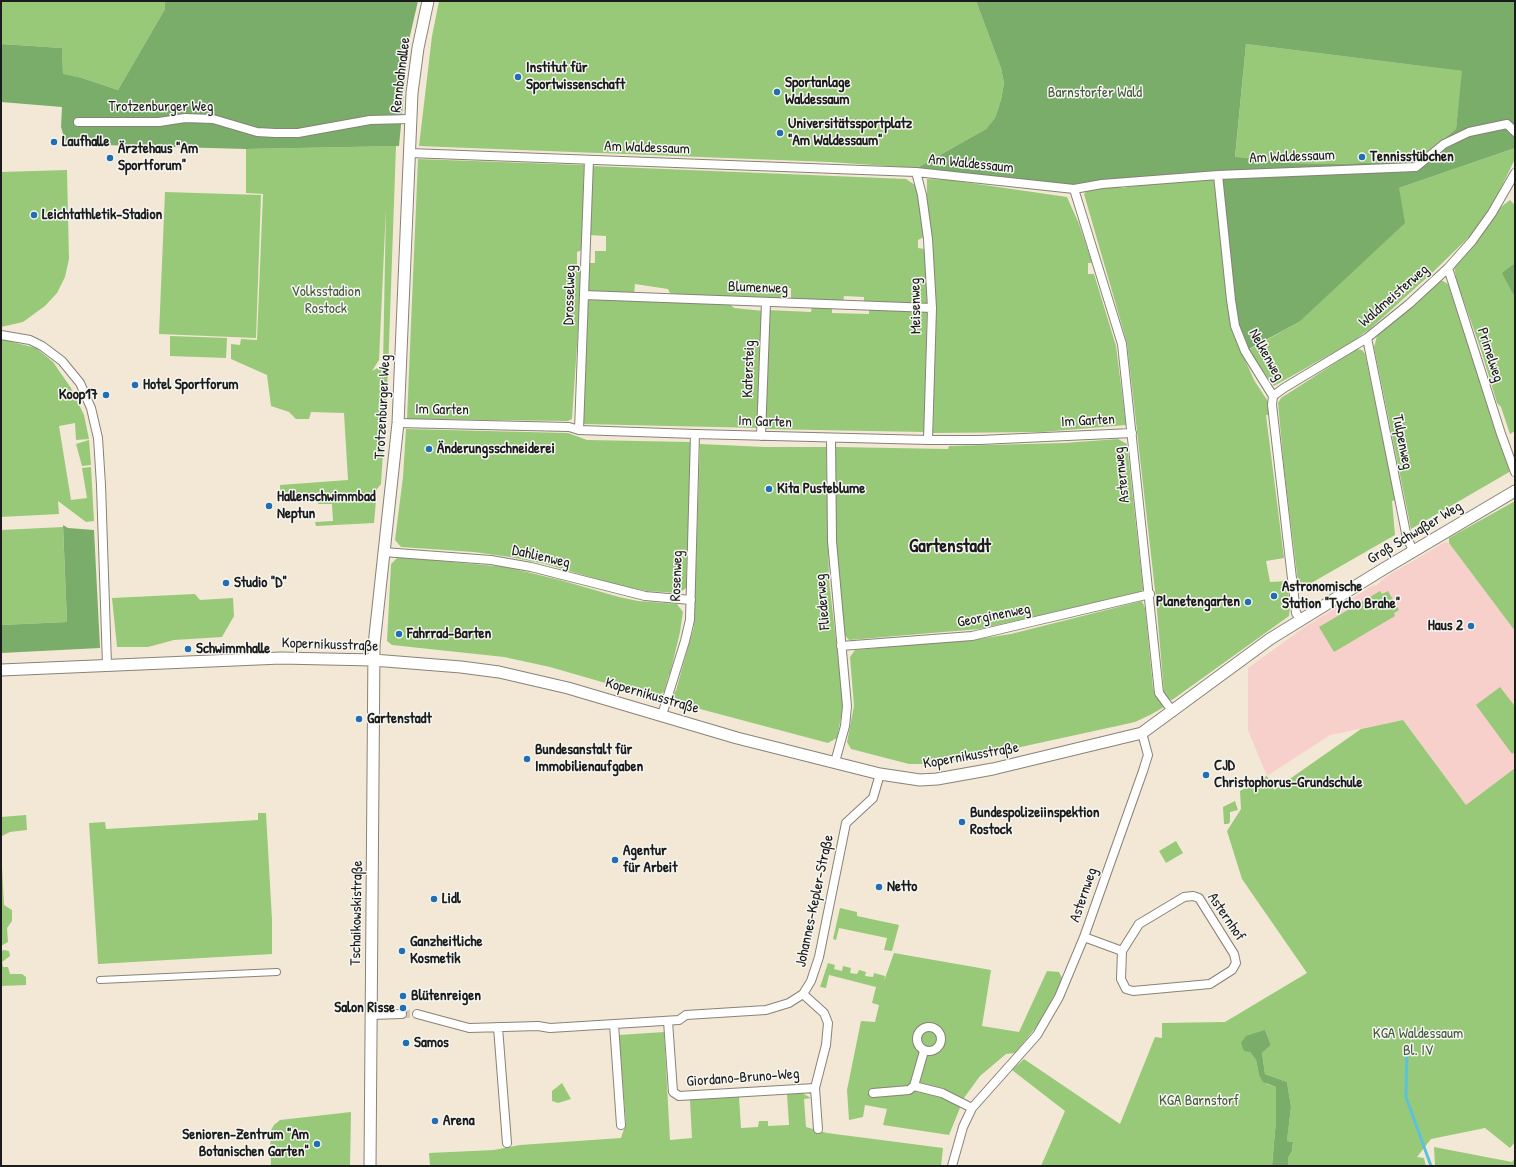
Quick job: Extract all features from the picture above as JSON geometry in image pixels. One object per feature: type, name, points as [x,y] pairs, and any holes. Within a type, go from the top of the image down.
[{"type":"street","name":"Rennbahnallee","points":[[412,154],[410,119],[418,48],[428,1]]},
{"type":"street","name":"Trotzenburger Weg","points":[[78,122],[159,122],[186,118],[213,119],[257,132],[298,133],[370,120],[410,119]]},
{"type":"street","name":"Am Waldessaum","points":[[412,154],[916,172],[1074,189],[1102,184],[1218,175],[1312,170],[1416,168],[1444,144],[1468,132],[1507,124],[1515,132]]},
{"type":"street","name":"Trotzenburger Weg","points":[[373,660],[383,552],[395,462],[412,154]]},
{"type":"street","name":"Drosselweg","points":[[579,430],[589,160]]},
{"type":"street","name":"Meisenweg","points":[[916,172],[922,195],[928,239],[932,308],[928,440]]},
{"type":"street","name":"Waldmeisterweg","points":[[1274,396],[1284,388],[1367,338],[1409,304],[1448,268],[1472,242],[1515,173]]},
{"type":"street","name":"Nelkenweg","points":[[1218,175],[1230,300],[1235,326],[1248,356],[1274,396],[1272,405],[1296,613],[1300,619]]},
{"type":"street","name":"Asternweg","points":[[1074,189],[1122,344],[1150,594],[1159,693],[1173,712]]},
{"type":"street","name":"Primelweg","points":[[1448,268],[1501,434],[1515,472]]},
{"type":"street","name":"Blumenweg","points":[[584,295],[932,308]]},
{"type":"street","name":"Katersteig","points":[[761,436],[766,302]]},
{"type":"street","points":[[1,335],[30,340],[42,346],[62,361],[80,383],[91,408],[98,438],[101,485],[107,665]]},
{"type":"street","name":"Tulpenweg","points":[[1367,338],[1407,538],[1414,550]]},
{"type":"street","name":"Im Garten","points":[[398,423],[569,427],[579,430],[928,440],[980,440],[1132,433]]},
{"type":"street","name":"Rosenweg","points":[[662,714],[685,641],[690,620],[695,434]]},
{"type":"street","name":"Fliederweg","points":[[831,438],[832,541],[847,706],[845,726],[835,762]]},
{"type":"street","name":"Groß Schwaßer Weg","points":[[1173,712],[1257,648],[1300,619],[1515,491]]},
{"type":"street","name":"Dahlienweg","points":[[383,552],[491,560],[531,567],[645,596],[691,600]]},
{"type":"street","name":"Georginenweg","points":[[841,646],[976,636],[1150,594]]},
{"type":"street","name":"Kopernikusstraße","points":[[1,670],[275,658],[373,660],[499,672],[568,688],[662,714],[737,738],[880,774],[920,780],[964,775],[1142,733],[1173,712]]},
{"type":"street","name":"Tschaikowskistraße","points":[[370,1166],[373,660]]},
{"type":"street","name":"Asternweg","points":[[952,1166],[963,1127],[972,1108],[1037,1035],[1060,997],[1084,938],[1146,760],[1147,747],[1142,733]]},
{"type":"street","name":"Johannes-Kepler-Straße","points":[[803,994],[811,981],[819,957],[846,823],[873,798],[880,774]]},
{"type":"street","name":"Asternhof","points":[[1193,896],[1199,898],[1234,954],[1236,963],[1232,970],[1210,984],[1134,991],[1126,989],[1121,979],[1122,951],[1139,924],[1184,897],[1193,896]]},
{"type":"street","points":[[1084,938],[1122,951]]},
{"type":"street","points":[[100,980],[277,972]]},
{"type":"street","points":[[417,1014],[469,1028],[538,1026],[550,1028],[668,1021],[679,1020],[686,1015],[766,1010],[789,1003],[803,994]]},
{"type":"street","name":"Giordano-Bruno-Weg","points":[[803,994],[824,1013],[828,1023],[826,1045],[815,1088],[818,1129]]},
{"type":"street","points":[[371,1015],[402,1014]]},
{"type":"street","name":"Giordano-Bruno-Weg","points":[[668,1021],[673,1092],[679,1096],[815,1088]]},
{"type":"street","points":[[614,1024],[621,1125]]},
{"type":"street","points":[[498,1027],[508,1143]]},
{"type":"street","points":[[873,1093],[909,1090],[914,1086],[924,1051]]},
{"type":"street","points":[[914,1086],[942,1093],[972,1108]]},
{"type":"shaded area","points":[[1445,542],[1449,543],[1515,631],[1515,768],[1466,805],[1403,720],[1330,735],[1267,776],[1248,730],[1248,668],[1306,626],[1374,585],[1375,586],[1380,583],[1379,582],[1389,575]]},
{"type":"green space","points":[[1,1],[165,1],[165,9],[118,90],[82,78],[63,75],[62,48],[1,44]]},
{"type":"green space","points":[[165,1],[418,1],[409,40],[399,146],[246,149],[66,144],[61,127],[62,107],[1,102],[1,44],[62,48],[63,74],[82,78],[118,90],[165,9]]},
{"type":"green space","name":"Sportanlage Waldessaum","points":[[439,1],[976,1],[1001,68],[1004,83],[1001,100],[995,118],[986,129],[917,168],[829,162],[419,146],[432,36]]},
{"type":"green space","name":"Barnstorfer Wald","points":[[976,1],[1515,1],[1515,148],[1399,188],[1405,223],[1299,322],[1245,351],[1235,326],[1218,175],[1074,189],[917,168],[986,129],[995,118],[1001,100],[1004,83],[1001,68]],"holes":[[[1246,44],[1462,71],[1456,129],[1417,161],[1334,164],[1287,163],[1235,157]]]},
{"type":"green space","points":[[1246,44],[1463,71],[1456,129],[1417,161],[1334,164],[1287,163],[1235,158]]},
{"type":"green space","name":"Volksstadion Rostock","points":[[396,146],[388,372],[381,484],[377,489],[374,523],[316,526],[315,522],[333,521],[332,504],[318,504],[317,499],[281,501],[280,485],[348,480],[344,413],[311,412],[309,419],[296,419],[289,412],[271,406],[267,375],[231,359],[231,344],[240,345],[241,339],[257,340],[263,194],[246,193],[246,149]],"holes":[[[386,208],[383,365],[372,371],[379,360]]]},
{"type":"green space","points":[[1515,148],[1515,159],[1491,208],[1469,237],[1371,328],[1352,342],[1274,386],[1248,350],[1299,322],[1399,188]]},
{"type":"green space","points":[[418,159],[584,165],[582,250],[577,252],[577,270],[582,271],[572,419],[568,421],[407,419]]},
{"type":"green space","points":[[592,166],[906,179],[918,187],[924,237],[918,240],[918,248],[925,249],[927,305],[864,303],[864,297],[844,296],[843,303],[791,301],[791,288],[785,288],[784,299],[679,296],[677,294],[670,293],[668,289],[635,284],[634,295],[588,292],[589,263],[595,263],[595,251],[606,251],[606,236],[589,235]]},
{"type":"green space","name":"Leichtathletik-Stadion","points":[[67,170],[69,259],[65,277],[57,293],[45,306],[23,322],[1,327],[1,172]]},
{"type":"green space","points":[[1216,178],[1230,322],[1254,380],[1269,403],[1270,415],[1266,415],[1284,558],[1266,561],[1270,582],[1287,581],[1290,608],[1289,616],[1172,700],[1167,699],[1164,692],[1156,599],[1127,343],[1084,194],[1087,190],[1120,185],[1122,188],[1143,184]]},
{"type":"green space","points":[[927,179],[950,180],[1067,197],[1079,224],[1092,263],[1088,263],[1088,274],[1094,274],[1116,346],[1126,425],[1042,432],[933,433],[936,299],[927,209]]},
{"type":"green space","points":[[165,192],[261,195],[256,338],[159,334]]},
{"type":"green space","points":[[1510,200],[1515,205],[1515,263],[1503,273],[1515,298],[1515,431],[1510,434],[1501,407],[1497,403],[1481,350],[1457,282],[1454,267],[1470,250],[1501,207]]},
{"type":"green space","points":[[1515,263],[1515,298],[1502,273]]},
{"type":"green space","points":[[1441,281],[1448,284],[1511,471],[1411,529],[1374,347],[1377,336]]},
{"type":"green space","points":[[587,298],[729,303],[734,308],[764,311],[759,428],[583,424]]},
{"type":"green space","points":[[812,307],[832,307],[832,313],[869,314],[869,309],[927,311],[924,432],[763,429],[767,310],[811,312]]},
{"type":"green space","points":[[170,336],[227,338],[226,358],[170,356]]},
{"type":"green space","points":[[1,339],[36,348],[53,362],[71,388],[84,415],[89,439],[76,440],[75,423],[59,426],[71,500],[87,498],[82,468],[91,467],[94,521],[86,522],[58,501],[59,514],[1,517]]},
{"type":"green space","points":[[1357,349],[1362,350],[1365,354],[1392,484],[1395,500],[1392,501],[1395,535],[1299,590],[1284,468],[1278,403],[1281,398]]},
{"type":"green space","points":[[406,429],[568,433],[587,440],[690,442],[690,549],[687,550],[686,588],[679,593],[647,591],[621,586],[545,564],[510,557],[474,552],[401,547],[395,540],[403,477]]},
{"type":"green space","points":[[1118,439],[1127,444],[1143,589],[1141,592],[979,629],[849,640],[843,633],[839,605],[833,477],[836,469],[836,447],[948,449],[949,446],[1064,443]]},
{"type":"green space","points":[[89,440],[91,465],[82,466],[76,444]]},
{"type":"green space","points":[[700,444],[765,447],[826,447],[829,580],[842,693],[842,712],[837,738],[828,743],[670,701],[676,690],[694,627]]},
{"type":"green space","points":[[1515,501],[1515,631],[1449,543],[1449,538]]},
{"type":"green space","points":[[63,525],[68,528],[94,530],[100,648],[1,653],[1,625],[67,622]]},
{"type":"green space","points":[[63,527],[67,622],[1,625],[1,530]]},
{"type":"green space","points":[[398,557],[506,567],[560,580],[619,597],[638,601],[677,604],[683,612],[680,632],[664,692],[654,697],[550,667],[504,657],[392,645],[387,641],[391,564]]},
{"type":"green space","points":[[1380,591],[1382,594],[1388,591],[1399,610],[1394,613],[1395,616],[1334,652],[1319,627]]},
{"type":"green space","points":[[195,594],[200,600],[233,598],[234,616],[222,637],[174,640],[148,647],[117,647],[112,598]]},
{"type":"green space","points":[[1142,601],[1145,608],[1153,688],[1164,707],[1150,715],[1135,722],[961,760],[924,764],[909,764],[851,749],[847,742],[854,706],[850,657],[855,650],[978,639],[1011,634]]},
{"type":"green space","points":[[1500,687],[1514,705],[1515,704],[1515,752],[1512,754],[1476,705]]},
{"type":"green space","points":[[1403,720],[1466,805],[1515,768],[1515,1142],[1510,1148],[1485,1128],[1431,1139],[1417,1157],[1424,1158],[1426,1166],[1288,1166],[1288,1158],[1292,1151],[1293,1142],[1287,1141],[1291,1107],[1287,1082],[1265,1074],[1262,1053],[1271,1045],[1265,1030],[1250,1052],[1256,1060],[1259,1075],[1267,1084],[1276,1087],[1276,1120],[1272,1166],[1041,1166],[1065,1111],[1012,1070],[1024,1059],[1120,1124],[1155,1037],[1162,1038],[1162,1023],[1225,1022],[1307,973],[1242,879],[1227,831],[1241,809],[1240,791],[1267,776],[1274,790],[1361,729]]},
{"type":"green space","points":[[1235,801],[1238,810],[1230,812],[1230,822],[1228,824],[1224,824],[1223,807]]},
{"type":"green space","points":[[258,813],[266,813],[272,920],[272,954],[98,964],[89,823],[105,822],[106,829],[258,820]]},
{"type":"green space","points":[[26,815],[27,830],[10,832],[2,836],[1,841],[1,817]]},
{"type":"green space","points":[[1176,841],[1183,853],[1166,863],[1159,851]]},
{"type":"green space","points":[[1,847],[4,905],[12,910],[12,921],[7,928],[8,942],[1,946]]},
{"type":"green space","points":[[840,908],[857,912],[857,916],[899,925],[892,951],[884,950],[887,938],[839,928],[836,940],[833,939]]},
{"type":"green space","points":[[1,951],[9,951],[10,956],[2,962],[3,967],[8,967],[10,974],[22,974],[26,977],[26,985],[1,986]]},
{"type":"green space","points":[[894,953],[991,970],[982,1026],[1019,1032],[1047,971],[1059,972],[1063,980],[1037,1026],[1015,1053],[1006,1054],[980,1076],[964,1098],[949,1135],[883,1125],[887,1109],[865,1105],[863,1117],[849,1120],[847,1090],[861,1021],[875,1022],[879,1005],[872,1003],[876,987],[829,975],[826,988],[820,987],[828,963],[835,965],[834,969],[842,971],[843,966],[851,968],[850,973],[857,974],[859,970],[866,972],[865,976],[873,977],[874,973],[885,976],[884,981]]},
{"type":"green space","points":[[1265,1030],[1271,1045],[1262,1053],[1265,1074],[1287,1082],[1291,1107],[1287,1141],[1293,1142],[1292,1151],[1288,1158],[1288,1166],[1272,1166],[1276,1120],[1276,1087],[1263,1082],[1259,1075],[1256,1060],[1250,1052],[1244,1051],[1241,1043],[1246,1036]]},
{"type":"green space","points":[[664,1032],[670,1140],[692,1138],[690,1100],[739,1097],[741,1128],[758,1127],[759,1121],[768,1121],[768,1126],[789,1125],[787,1094],[802,1093],[811,1098],[804,1099],[806,1127],[827,1133],[943,1148],[941,1166],[430,1166],[429,1153],[494,1150],[520,1145],[621,1138],[626,1123],[619,1035]]},
{"type":"green space","points":[[562,1083],[571,1099],[558,1103],[552,1101],[552,1091]]},
{"type":"green space","points":[[351,1112],[350,1166],[271,1166],[270,1132],[274,1125],[280,1120]]},
{"type":"green space","points":[[1434,1147],[1512,1162],[1515,1158],[1515,1166],[1435,1166]]},
{"type":"waterway","points":[[1407,1046],[1406,1097],[1431,1166]]},
{"type":"tunnel","points":[[402,1014],[417,1014]]},
{"type":"place","name":"Institut für Sportwissenschaft","points":[[518,77]]},
{"type":"place","name":"Sportanlage Waldessaum","points":[[777,92]]},
{"type":"place","name":"Universitätssportplatz \"Am Waldessaum\"","points":[[780,133]]},
{"type":"place","name":"Laufhalle","points":[[54,142]]},
{"type":"place","name":"Tennisstübchen","points":[[1362,157]]},
{"type":"place","name":"Ärztehaus \"Am Sportforum\"","points":[[110,158]]},
{"type":"place","name":"Leichtathletik-Stadion","points":[[34,215]]},
{"type":"place","name":"Hotel Sportforum","points":[[135,385]]},
{"type":"place","name":"Koop17","points":[[106,395]]},
{"type":"place","name":"Änderungsschneiderei","points":[[429,449]]},
{"type":"place","name":"Kita Pusteblume","points":[[769,489]]},
{"type":"place","name":"Hallenschwimmbad Neptun","points":[[269,506]]},
{"type":"place","name":"Studio \"D\"","points":[[226,583]]},
{"type":"place","name":"Astronomische Station \"Tycho Brahe\"","points":[[1274,596]]},
{"type":"place","name":"Planetengarten","points":[[1248,602]]},
{"type":"place","name":"Haus 2","points":[[1471,626]]},
{"type":"place","name":"Fahrrad-Barten","points":[[399,634]]},
{"type":"place","name":"Schwimmhalle","points":[[188,649]]},
{"type":"place","name":"Gartenstadt","points":[[359,719]]},
{"type":"place","name":"Bundesanstalt für Immobilienaufgaben","points":[[527,759]]},
{"type":"place","name":"CJD Christophorus-Grundschule","points":[[1206,775]]},
{"type":"place","name":"Bundespolizeiinspektion Rostock","points":[[962,822]]},
{"type":"place","name":"Agentur für Arbeit","points":[[615,860]]},
{"type":"place","name":"Netto","points":[[879,887]]},
{"type":"place","name":"Lidl","points":[[434,899]]},
{"type":"place","name":"Ganzheitliche Kosmetik","points":[[402,951]]},
{"type":"place","name":"Blütenreigen","points":[[403,996]]},
{"type":"place","name":"Salon Risse","points":[[403,1008]]},
{"type":"place","name":"Samos","points":[[406,1043]]},
{"type":"place","name":"Arena","points":[[435,1121]]},
{"type":"place","name":"Senioren-Zentrum \"Am Botanischen Garten\"","points":[[317,1144]]},
{"type":"district","name":"Gartenstadt","points":[[950,547]]},
{"type":"park label","name":"KGA Waldessaum Bl. IV","points":[[1418,1042]]},
{"type":"park label","name":"KGA Barnstorf","points":[[1199,1101]]}]
